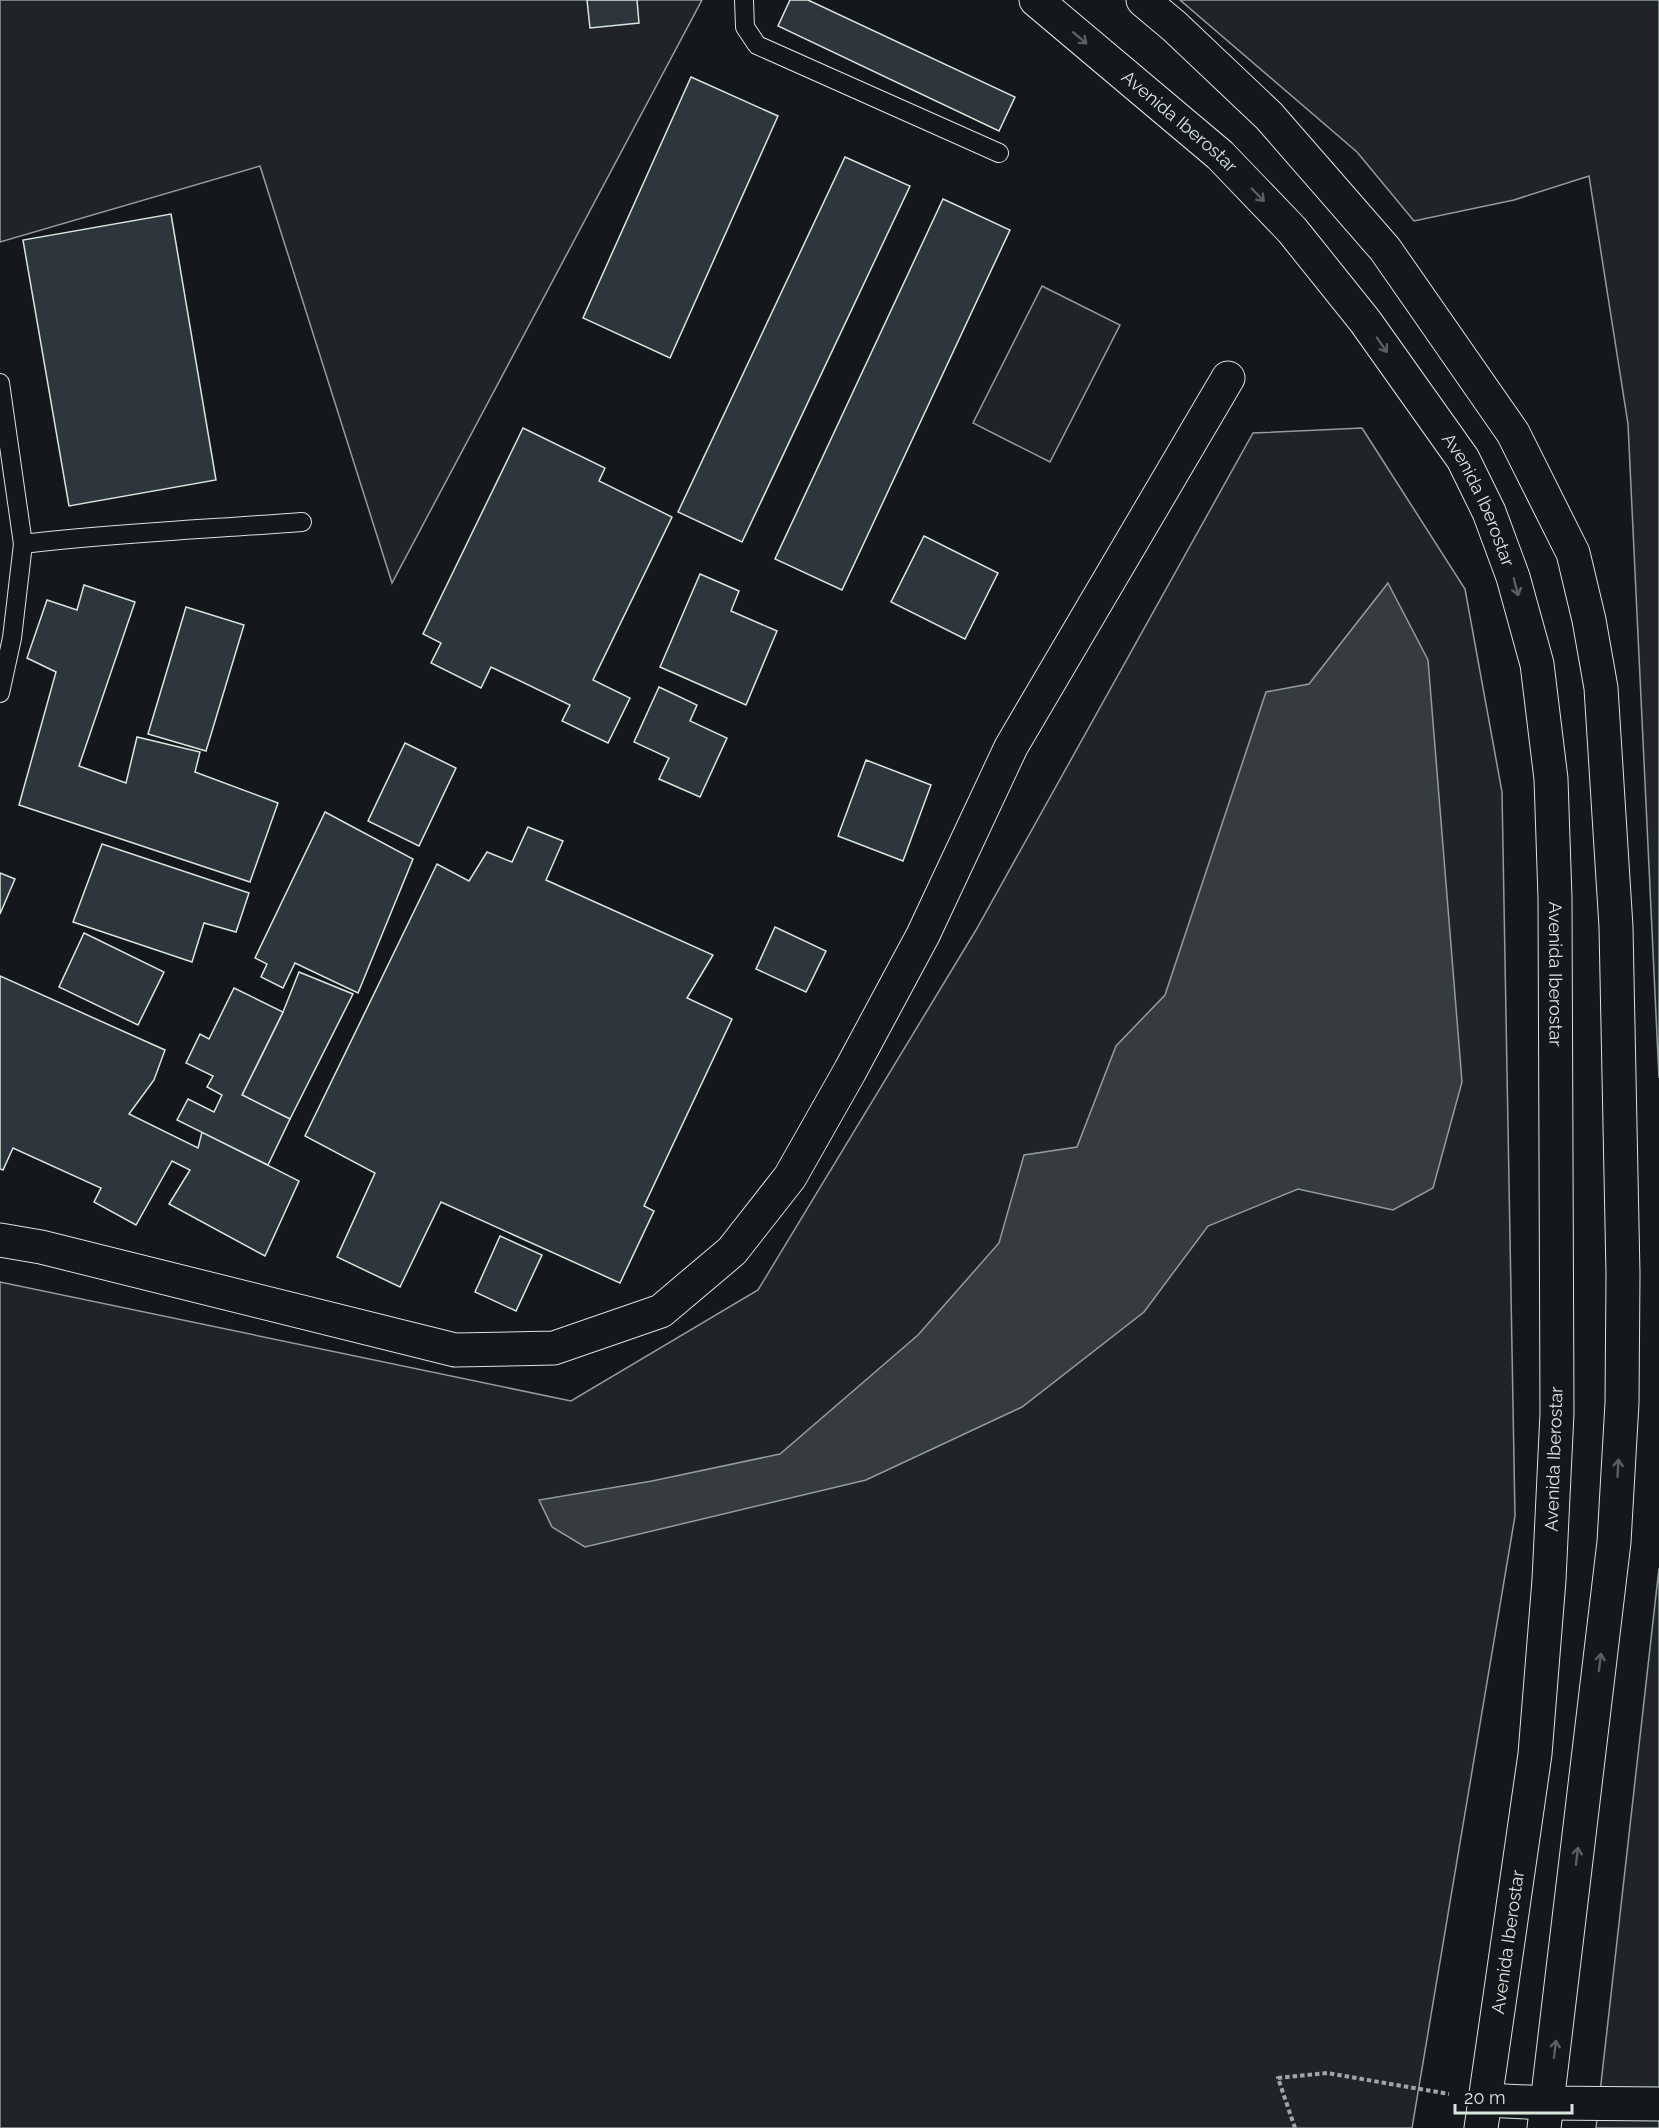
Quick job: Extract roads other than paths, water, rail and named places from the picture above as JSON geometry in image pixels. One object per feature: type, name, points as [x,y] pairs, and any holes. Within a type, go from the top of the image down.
[{"type":"street","name":"Avenida Iberostar","points":[[1036,0],[1220,155],[1292,230],[1365,321],[1463,459],[1489,512],[1513,577],[1536,664],[1551,779],[1553,838],[1557,1413],[1549,1580],[1535,1754],[1483,2114]]},
{"type":"street","points":[[1143,0],[1174,26],[1269,116],[1385,249],[1513,434],[1573,553],[1589,620],[1600,688],[1616,927],[1623,1274],[1622,1403],[1614,1542],[1546,2116]]},
{"type":"street","points":[[0,1240],[41,1247],[455,1350],[554,1348],[661,1311],[732,1251],[790,1177],[923,935],[1011,747],[1228,378]]},
{"type":"street","points":[[1483,2114],[1546,2116],[1659,2104]]},
{"type":"lane","points":[[744,0],[745,27],[757,45],[999,153]]},
{"type":"lane","points":[[0,383],[22,544],[12,638],[0,693]]},
{"type":"lane","points":[[22,544],[99,535],[162,533],[302,522]]}]
